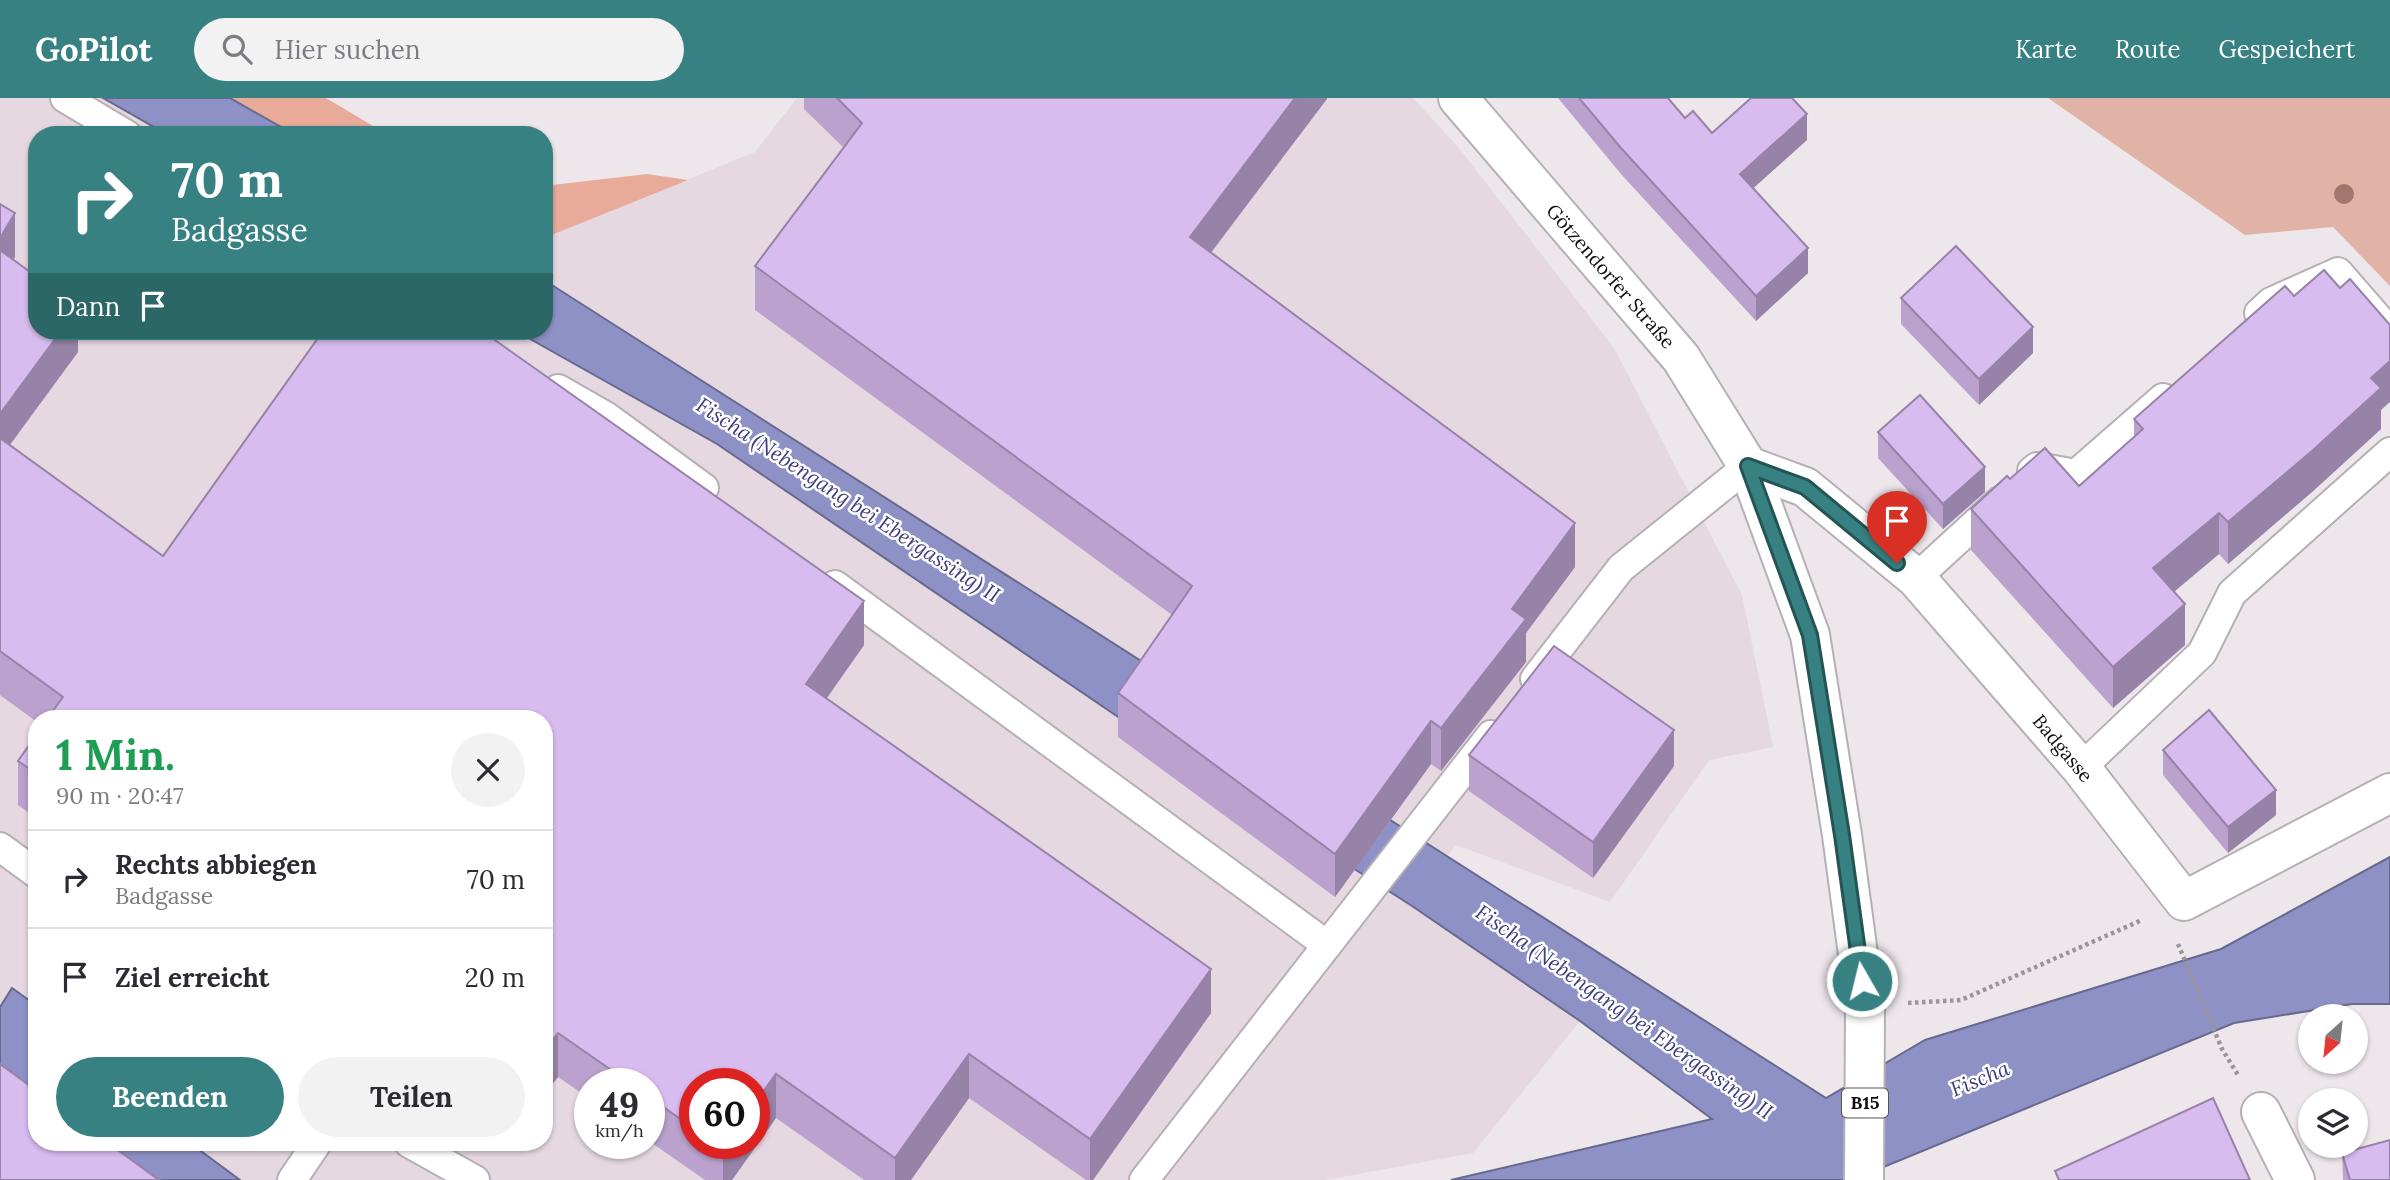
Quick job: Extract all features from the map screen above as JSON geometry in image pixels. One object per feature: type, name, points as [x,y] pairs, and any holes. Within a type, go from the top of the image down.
[{"type":"main road","name":"Götzendorfer Straße","points":[[1458,98],[1681,358],[1748,466],[1810,635],[1842,835],[1865,1016]]},
{"type":"main road","name":"Badgasse","points":[[1748,466],[1805,487],[1916,578],[2081,768],[2184,901]]},
{"type":"main road","points":[[2184,901],[2390,793]]},
{"type":"main road","name":"B15","points":[[1864,1180],[1865,1016]]},
{"type":"main road","points":[[2261,1112],[2295,1180]]},
{"type":"lane","points":[[65,98],[112,126]]},
{"type":"lane","points":[[2241,330],[2271,302],[2338,272],[2390,332]]},
{"type":"lane","points":[[539,377],[607,417],[719,500]]},
{"type":"lane","points":[[1916,578],[2037,467],[2076,474],[2179,384]]},
{"type":"lane","points":[[2081,768],[2202,653],[2232,593],[2390,452]]},
{"type":"lane","points":[[1143,1180],[1621,568],[1748,466]]},
{"type":"lane","points":[[809,566],[1326,946]]},
{"type":"lane","points":[[0,847],[28,867]]},
{"type":"lane","points":[[423,1151],[475,1180]]},
{"type":"path","points":[[1865,1016],[1961,1000],[2184,901]]},
{"type":"path","points":[[2178,946],[2222,1049]]},
{"type":"shaded area","points":[[0,98],[230,98],[279,126],[28,126],[28,340],[553,340],[553,234],[755,152],[797,98],[1413,98],[1459,148],[1614,348],[1742,595],[1773,747],[1709,760],[1610,902],[1456,845],[1412,905],[1580,1021],[1473,1153],[1326,1180],[0,1180]]},
{"type":"shaded area","points":[[230,98],[326,98],[373,126],[279,126]]},
{"type":"shaded area","points":[[2048,98],[2390,98],[2390,286],[2333,227],[2245,235]]},
{"type":"shaded area","points":[[647,174],[688,180],[553,234],[553,185]]},
{"type":"water","points":[[103,98],[230,98],[279,126],[152,126]]},
{"type":"water","points":[[553,286],[1826,1098],[1925,1040],[2221,949],[2390,857],[2390,1004],[2298,1004],[2298,1013],[2234,1023],[1852,1180],[1451,1180],[1712,1119],[1580,1021],[1412,906],[1127,723],[717,444],[532,340],[553,340]]},
{"type":"water","points":[[12,988],[28,1000],[28,1113],[0,1093],[0,1007]]},
{"type":"water","points":[[79,1151],[201,1151],[240,1180],[119,1180]]},
{"type":"building","points":[[837,98],[1295,98],[1190,237],[1575,523],[1512,609],[1526,619],[1441,728],[1431,721],[1335,854],[1118,693],[1192,586],[755,266],[862,123]]},
{"type":"building","points":[[1579,98],[1668,98],[1685,118],[1693,111],[1712,133],[1751,98],[1792,98],[1807,114],[1740,174],[1808,248],[1756,296]]},
{"type":"building","points":[[0,204],[15,213],[0,238]]},
{"type":"building","points":[[1956,246],[2033,327],[1979,379],[1901,298]]},
{"type":"building","points":[[0,250],[28,270],[28,340],[54,340],[0,414]]},
{"type":"building","points":[[2324,270],[2340,288],[2350,279],[2390,325],[2390,361],[2371,378],[2381,388],[2228,522],[2219,513],[2153,568],[2185,604],[2113,667],[1971,509],[2007,476],[2010,479],[2045,448],[2079,486],[2143,429],[2134,419],[2285,286],[2294,296]]},
{"type":"building","points":[[317,340],[495,340],[864,601],[806,684],[1211,969],[1090,1139],[969,1054],[895,1158],[776,1074],[770,1082],[770,1068],[679,1068],[679,1118],[665,1108],[665,1068],[608,1068],[558,1033],[553,1039],[553,710],[54,710],[63,697],[0,651],[0,438],[163,556]]},
{"type":"building","points":[[1920,395],[1985,467],[1943,504],[1878,432]]},
{"type":"building","points":[[1554,646],[1674,730],[1593,842],[1469,755]]},
{"type":"building","points":[[2209,710],[2276,790],[2228,827],[2163,750]]},
{"type":"building","points":[[28,747],[28,768],[18,761]]},
{"type":"building","points":[[0,1064],[28,1084],[28,1151],[119,1151],[159,1180],[0,1180]]},
{"type":"building","points":[[2213,1098],[2250,1180],[2059,1180],[2055,1171]]},
{"type":"building","points":[[2390,1140],[2390,1180],[2350,1180],[2343,1158],[2368,1158],[2368,1146]]},
{"type":"route","points":[[1862,981],[1810,635],[1748,466],[1805,487],[1897,563]]},
{"type":"water label","name":"Fischa (Nebengang bei Ebergassing) II","points":[[848,500]]},
{"type":"water label","name":"Fischa (Nebengang bei Ebergassing) II","points":[[1624,1012]]},
{"type":"water label","name":"Fischa","points":[[1980,1079]]}]
